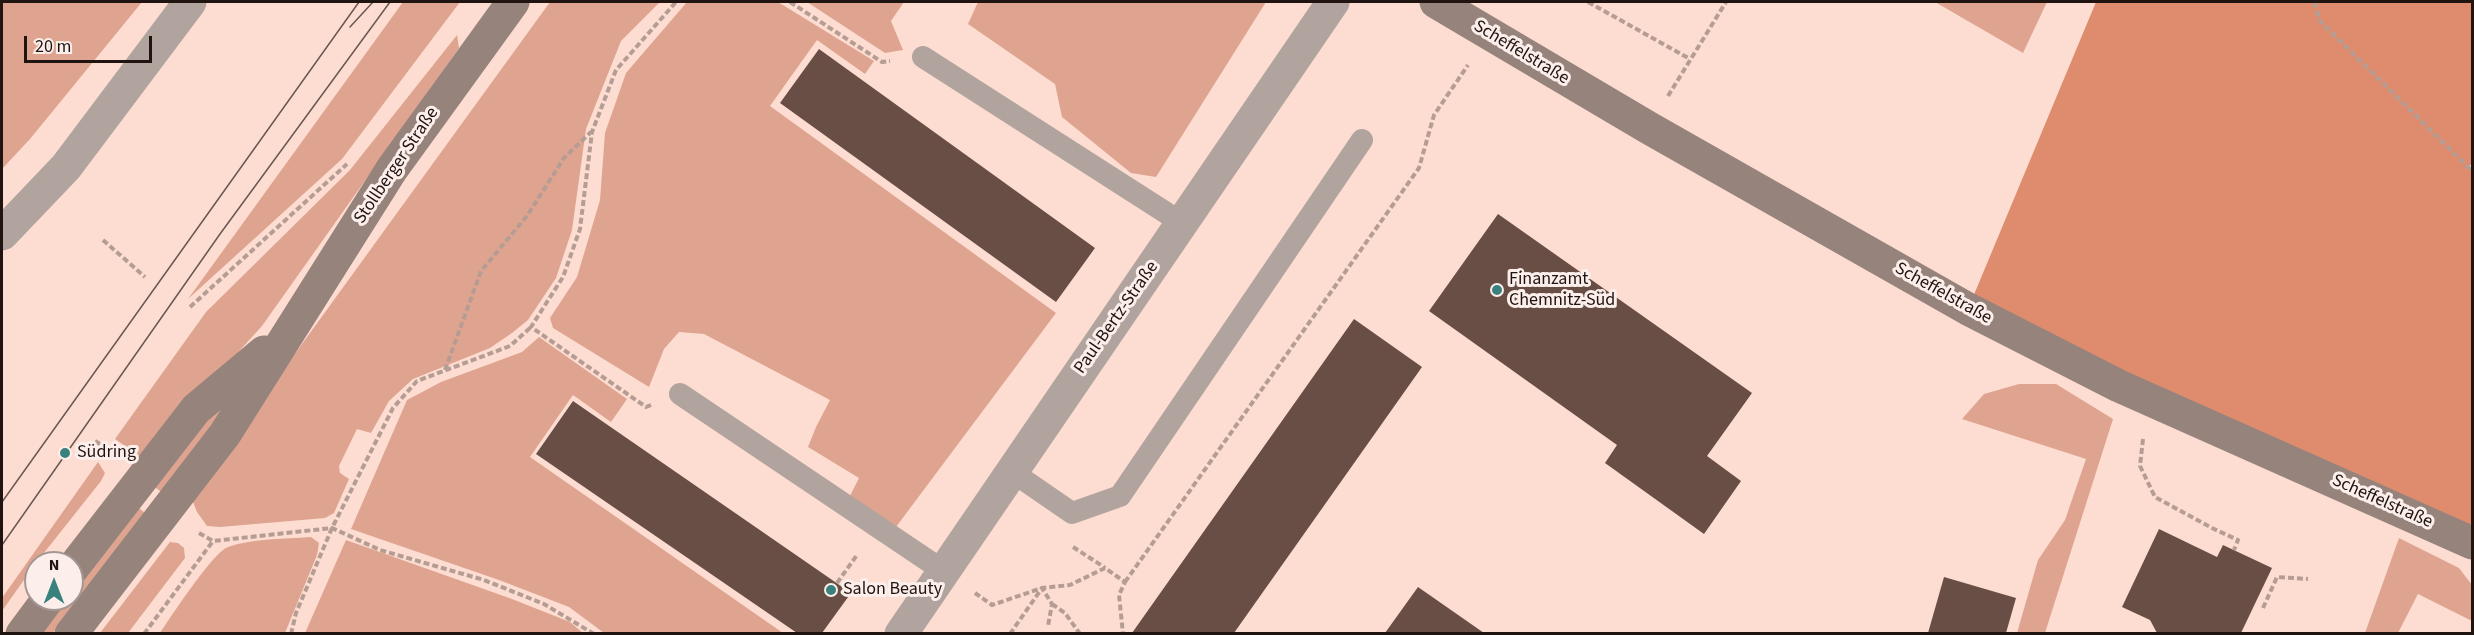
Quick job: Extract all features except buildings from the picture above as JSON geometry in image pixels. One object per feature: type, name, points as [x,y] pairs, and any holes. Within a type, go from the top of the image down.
[{"type":"main road","name":"Stollberger Straße","points":[[71,633],[225,434],[392,169],[513,2]]},
{"type":"main road","name":"Scheffelstraße","points":[[1436,2],[1649,128],[1968,309],[2119,386],[2472,543]]},
{"type":"main road","name":"Stollberger Straße","points":[[84,554],[196,409],[286,334]]},
{"type":"main road","points":[[22,633],[39,611]]},
{"type":"street","points":[[2,234],[66,167],[190,2]]},
{"type":"street","name":"Paul-Bertz-Straße","points":[[901,633],[1333,2]]},
{"type":"lane","points":[[923,57],[1182,223]]},
{"type":"lane","points":[[1011,471],[1072,513],[1120,496],[1362,140]]},
{"type":"lane","points":[[680,394],[942,570]]},
{"type":"path","points":[[291,633],[296,613],[332,528],[393,408],[417,381],[510,346],[531,327],[563,277],[580,229],[592,132],[616,70],[676,2]]},
{"type":"path","points":[[790,2],[882,62],[923,57]]},
{"type":"path","points":[[1588,2],[1690,59]]},
{"type":"path","points":[[1649,128],[1726,2]]},
{"type":"path","points":[[2314,2],[2320,21],[2472,171]]},
{"type":"path","points":[[1123,633],[1119,595],[1125,582],[1419,168],[1434,116],[1489,34]]},
{"type":"path","points":[[445,371],[481,271],[527,216],[564,158],[592,132]]},
{"type":"path","points":[[190,307],[354,155]]},
{"type":"path","points":[[103,240],[145,277]]},
{"type":"path","points":[[531,327],[646,407],[680,394]]},
{"type":"path","points":[[2162,405],[2144,432],[2140,466],[2150,487],[2155,497],[2238,540],[2234,550]]},
{"type":"path","points":[[144,633],[213,541],[332,528],[380,550],[484,580],[534,600],[594,633]]},
{"type":"path","points":[[837,583],[857,555]]},
{"type":"path","points":[[942,570],[992,605],[1042,588],[1070,585],[1105,568],[1125,582]]},
{"type":"path","points":[[2264,608],[2277,577],[2308,579]]},
{"type":"path","points":[[1042,588],[1052,604],[1065,613],[1080,633]]},
{"type":"path","points":[[1010,633],[1042,588]]},
{"type":"path","points":[[1048,626],[1052,604]]},
{"type":"shaded area","points":[[2,2],[142,2],[30,139],[2,169]]},
{"type":"shaded area","points":[[403,2],[460,2],[342,159],[188,299]]},
{"type":"shaded area","points":[[550,2],[660,2],[621,41],[586,129],[572,230],[556,278],[528,320],[512,333],[490,348],[413,379],[389,401],[371,433],[357,429],[339,466],[340,473],[349,479],[334,513],[325,518],[220,527],[207,526],[197,512],[191,497]]},
{"type":"shaded area","points":[[687,2],[778,2],[874,61],[865,74],[817,40],[770,106],[1056,313],[893,531],[850,496],[859,478],[808,447],[830,400],[704,334],[679,332],[664,349],[649,387],[553,328],[550,318],[577,277],[600,200],[605,133],[626,73]]},
{"type":"shaded area","points":[[807,2],[904,2],[891,21],[903,50],[885,53]]},
{"type":"shaded area","points":[[978,2],[1266,2],[1156,177],[1131,173],[1062,117],[1055,84],[968,24]]},
{"type":"shaded area","points":[[1935,2],[2047,2],[2023,53]]},
{"type":"shaded area","points":[[2096,2],[2472,2],[2472,164],[2469,166],[2472,171],[2472,544],[1968,309]]},
{"type":"shaded area","points":[[457,35],[459,48],[262,326],[142,458],[115,439],[206,312],[350,170]]},
{"type":"shaded area","points":[[539,337],[627,399],[611,422],[573,395],[530,457],[783,633],[604,633],[569,607],[499,580],[351,529],[407,400],[441,382],[522,352]]},
{"type":"shaded area","points":[[2019,384],[2056,384],[2113,419],[2045,633],[2017,633],[2038,560],[2065,520],[2086,459],[1962,419],[1984,394]]},
{"type":"shaded area","points":[[223,402],[224,413],[163,493],[150,484]]},
{"type":"shaded area","points":[[98,462],[105,473],[101,481],[46,551],[35,551]]},
{"type":"shaded area","points":[[134,504],[145,513],[84,593],[84,569]]},
{"type":"shaded area","points":[[311,537],[319,543],[317,555],[285,633],[160,633],[182,600],[221,551],[238,544],[259,540]]},
{"type":"shaded area","points":[[2399,538],[2459,568],[2472,585],[2472,621],[2418,594],[2398,633],[2365,633]]},
{"type":"shaded area","points":[[346,540],[512,599],[570,622],[583,633],[305,633]]},
{"type":"shaded area","points":[[170,542],[178,543],[184,548],[185,558],[128,633],[100,633]]},
{"type":"shaded area","points":[[24,567],[24,580],[2,611],[2,598]]},
{"type":"shaded area","points":[[52,611],[70,611],[53,633],[34,634]]},
{"type":"tram line","points":[[2,502],[359,2]]},
{"type":"tram line","points":[[350,27],[373,2]]},
{"type":"tram line","points":[[2,545],[220,234],[390,2]]},
{"type":"place","name":"Finanzamt Chemnitz-Süd","points":[[1497,290]]},
{"type":"place","name":"Südring","points":[[65,453]]},
{"type":"place","name":"Salon Beauty","points":[[831,590]]}]
